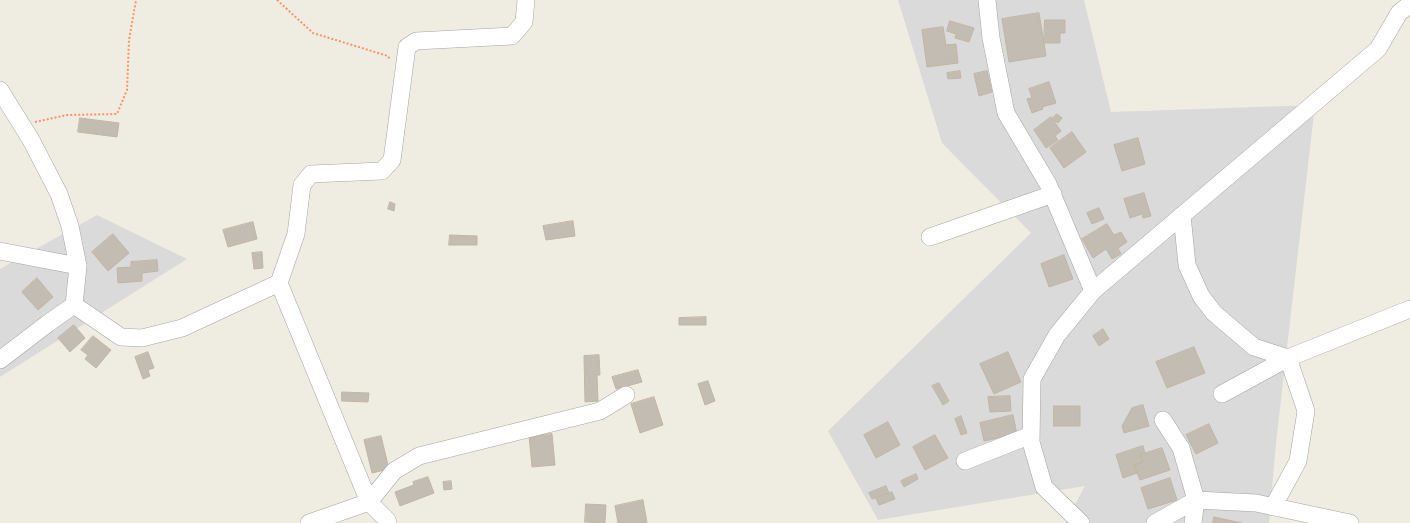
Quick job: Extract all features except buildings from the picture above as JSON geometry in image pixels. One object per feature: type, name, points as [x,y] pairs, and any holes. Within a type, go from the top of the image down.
[{"type":"street","points":[[388,523],[387,520],[369,502],[279,283],[296,234],[302,185],[310,174],[382,171],[392,160],[407,47],[416,41],[512,36],[524,22],[526,0]]},
{"type":"street","points":[[987,0],[991,38],[1006,113],[1053,194],[1093,291]]},
{"type":"street","points":[[1081,523],[1044,487],[1031,442],[1032,379],[1056,335],[1093,291],[1378,49],[1399,13],[1410,4]]},
{"type":"street","points":[[0,360],[74,305],[78,266],[70,226],[59,194],[31,140],[1,92]]},
{"type":"street","points":[[930,237],[1053,194]]},
{"type":"street","points":[[1182,215],[1187,265],[1201,296],[1214,313],[1254,347],[1288,358]]},
{"type":"street","points":[[0,251],[78,266]]},
{"type":"street","points":[[74,305],[120,337],[142,338],[182,328],[279,283]]},
{"type":"street","points":[[1222,394],[1288,358],[1410,309]]},
{"type":"street","points":[[1273,507],[1298,461],[1306,411],[1288,358]]},
{"type":"street","points":[[309,523],[369,502],[394,470],[419,456],[600,411],[626,394]]},
{"type":"street","points":[[1163,420],[1181,448],[1196,500],[1194,523]]},
{"type":"street","points":[[965,461],[1031,435]]},
{"type":"street","points":[[1155,523],[1196,500],[1256,503],[1350,523]]},
{"type":"path","points":[[22,125],[67,116],[117,114],[127,90],[129,40],[136,0]]},
{"type":"path","points":[[277,0],[313,33],[388,56],[391,61],[404,70]]},
{"type":"shaded area","points":[[898,0],[1084,0],[1111,112],[1315,105],[1276,443],[1269,523],[1065,523],[1085,486],[878,520],[828,431],[1031,233],[942,143]]},
{"type":"shaded area","points":[[97,215],[187,259],[0,377],[0,269]]}]
